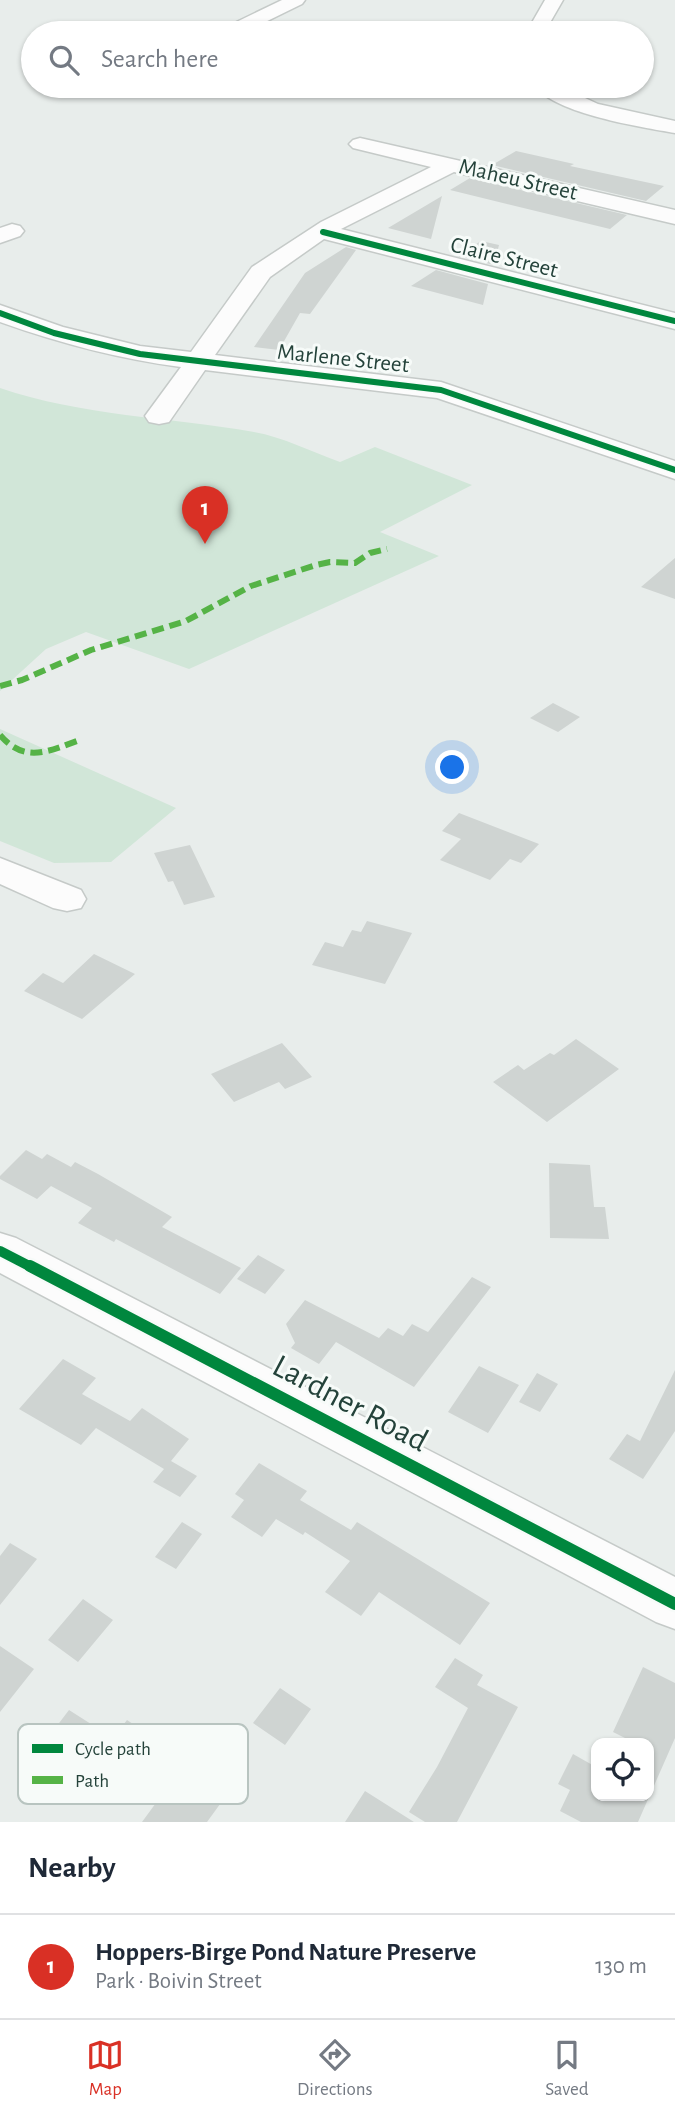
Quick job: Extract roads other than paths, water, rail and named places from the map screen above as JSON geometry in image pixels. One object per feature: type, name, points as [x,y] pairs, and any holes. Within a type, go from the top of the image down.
[{"type":"street","points":[[257,21],[296,0]]},
{"type":"street","points":[[542,21],[554,0]]},
{"type":"street","points":[[565,98],[591,109],[675,127]]},
{"type":"street","name":"Maheu Street","points":[[360,144],[675,217]]},
{"type":"street","points":[[159,416],[261,272],[281,255],[451,165]]},
{"type":"street","name":"Claire Street","points":[[323,232],[675,321]]},
{"type":"street","name":"Marlene Street","points":[[0,313],[106,348],[198,362],[441,390],[675,470]]},
{"type":"street","points":[[0,870],[67,899]]},
{"type":"street","name":"Lardner Road","points":[[0,1251],[675,1604]]},
{"type":"place","name":"Hoppers-Birge Pond Nature Preserve","points":[[205,544]]}]
